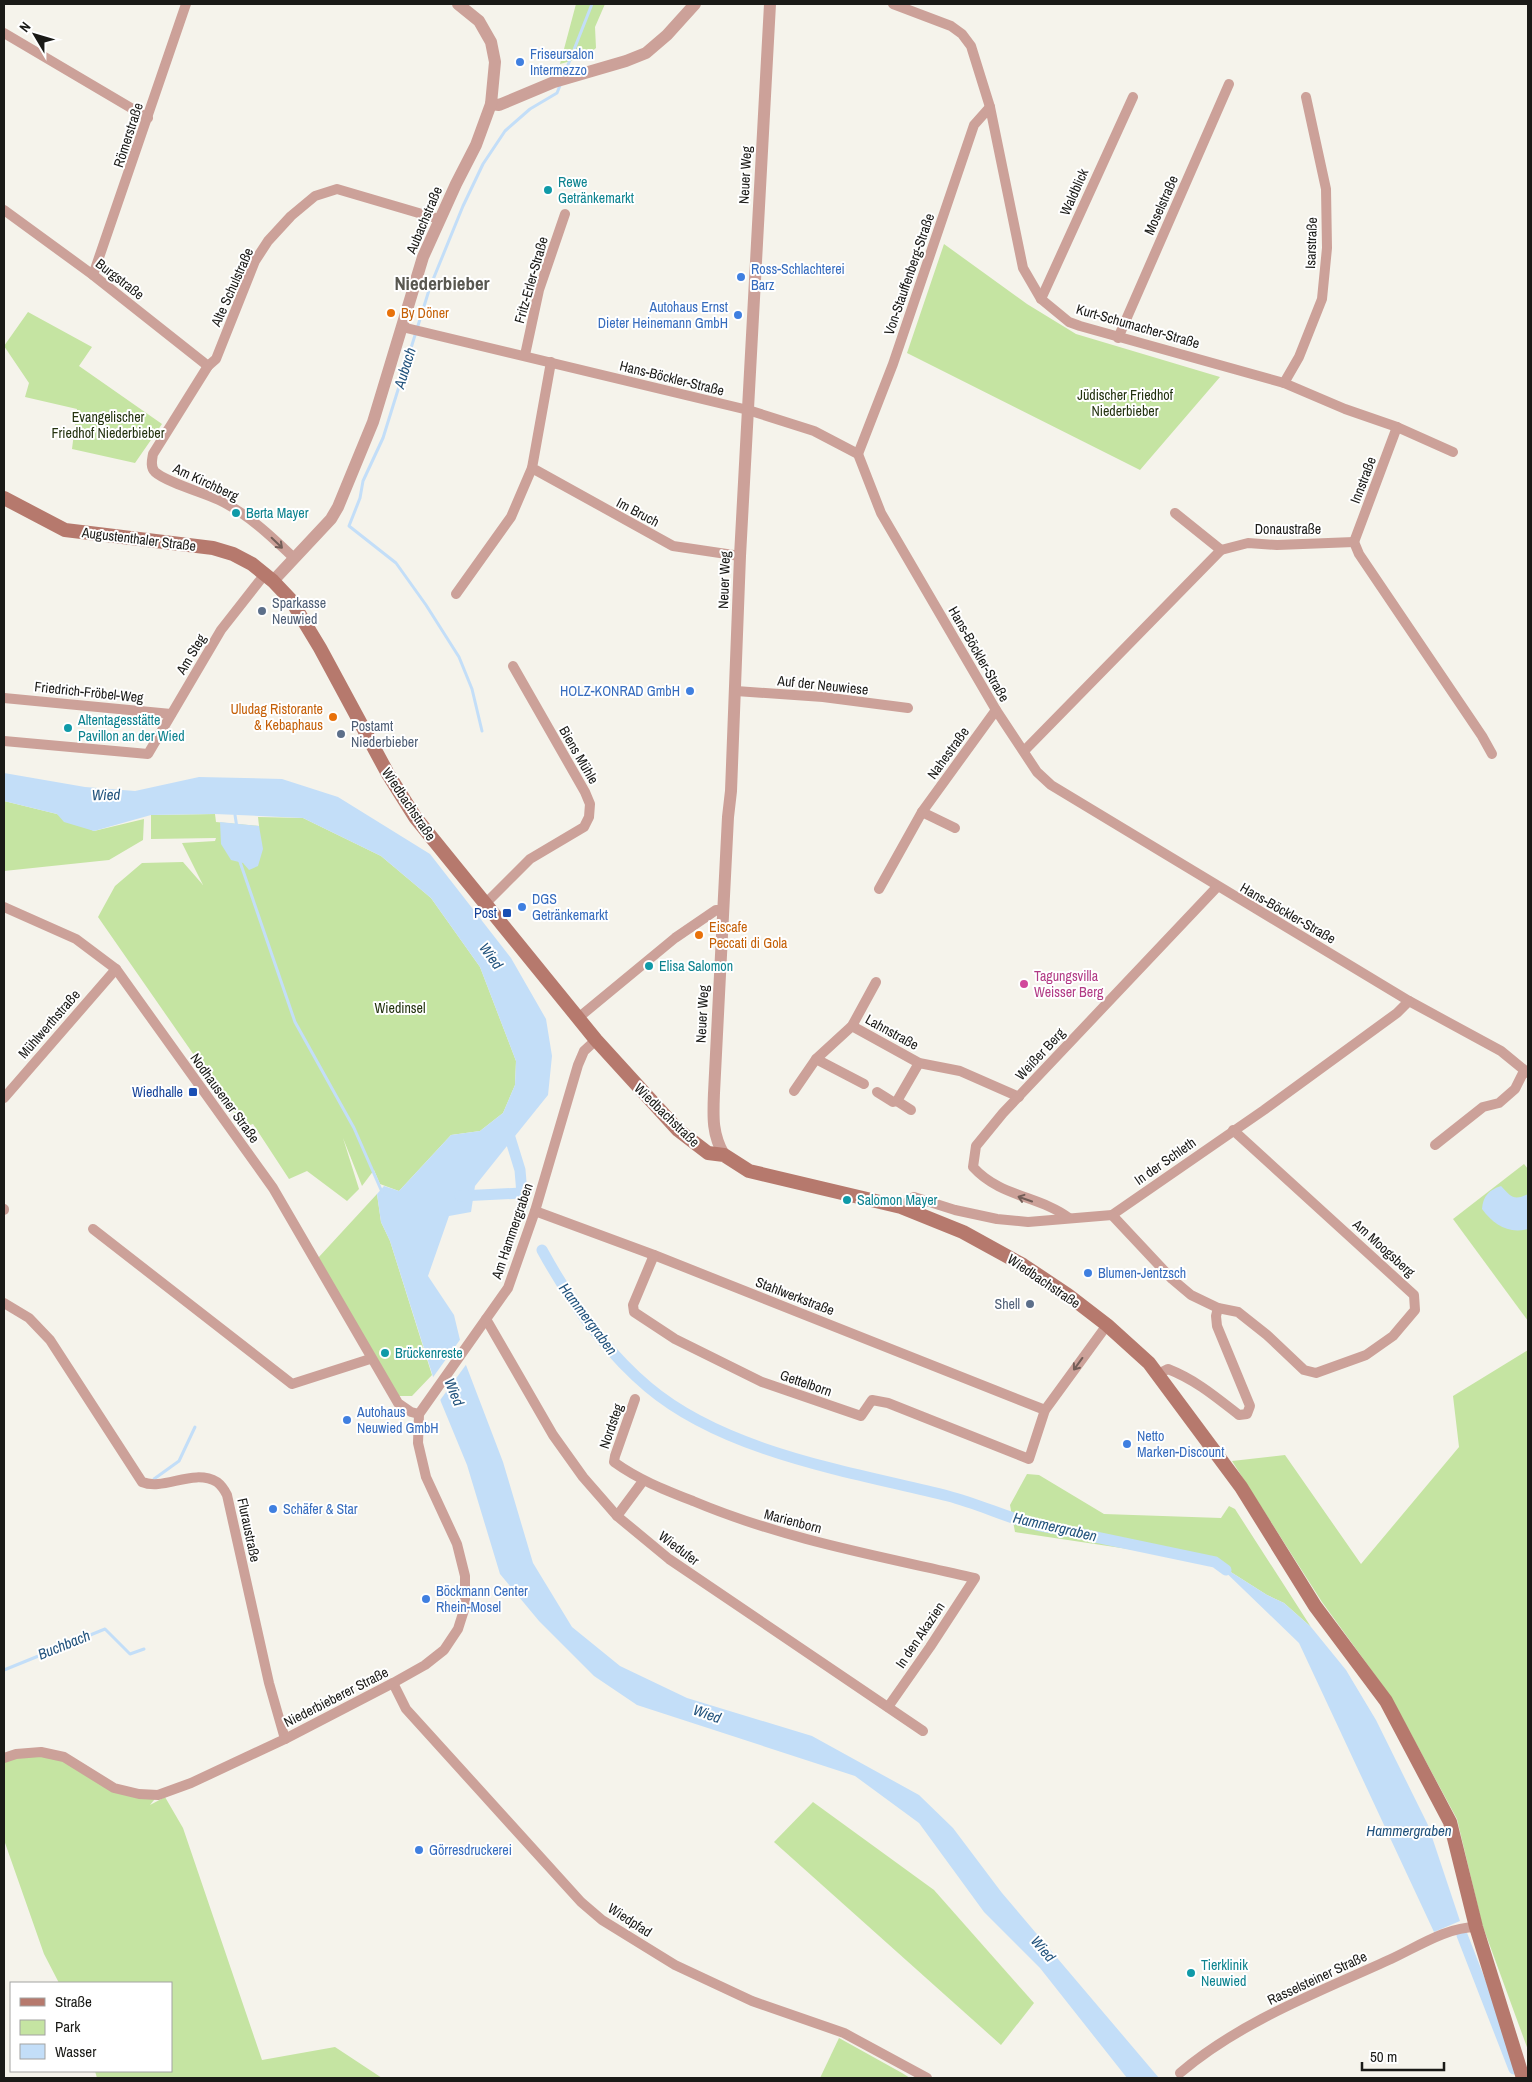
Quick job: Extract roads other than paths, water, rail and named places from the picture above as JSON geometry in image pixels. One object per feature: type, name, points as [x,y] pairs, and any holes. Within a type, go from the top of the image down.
[{"type":"main road","name":"Augustenthaler Straße","points":[[4,498],[65,530],[213,548],[233,554],[269,577]]},
{"type":"main road","name":"Wiedbachstraße","points":[[269,577],[291,600],[320,648],[383,766],[415,818],[596,1040],[678,1130],[708,1153],[724,1155],[749,1171],[901,1207],[962,1232],[1023,1265],[1106,1325],[1149,1363],[1241,1487],[1315,1606],[1386,1700],[1450,1822],[1476,1927],[1523,2078]]},
{"type":"street","name":"Römerstraße","points":[[94,275],[186,4]]},
{"type":"street","name":"Aubachstraße","points":[[269,577],[293,557],[331,519],[338,507],[407,328],[423,257],[476,145],[492,104],[495,62],[490,42],[479,21],[458,4]]},
{"type":"street","points":[[492,104],[498,105],[554,82],[626,61],[646,52],[666,36],[695,4]]},
{"type":"street","name":"Neuer Weg","points":[[724,1155],[716,1142],[712,1126],[736,691],[740,556],[770,4]]},
{"type":"street","name":"Kurt-Schumacher-Straße","points":[[893,4],[951,26],[962,34],[971,46],[990,107],[1023,268],[1040,299],[1069,322],[1118,338],[1284,383],[1345,409],[1397,427],[1453,452]]},
{"type":"street","points":[[4,33],[148,118]]},
{"type":"street","name":"Moselstraße","points":[[1118,338],[1229,84]]},
{"type":"street","name":"Waldblick","points":[[1040,299],[1132,97]]},
{"type":"street","name":"Isarstraße","points":[[1284,383],[1299,356],[1322,299],[1327,248],[1326,189],[1306,98]]},
{"type":"street","name":"Von-Stauffenberg-Straße","points":[[858,454],[892,368],[974,125],[990,107]]},
{"type":"street","name":"Alte Schulstraße","points":[[212,362],[255,261],[268,241],[291,216],[314,196],[337,189],[440,219]]},
{"type":"street","name":"Burgstraße","points":[[4,210],[212,362]]},
{"type":"street","name":"Fritz-Erler-Straße","points":[[525,355],[539,290],[565,214]]},
{"type":"street","name":"Hans-Böckler-Straße","points":[[407,328],[748,410],[814,431],[858,454],[880,512],[996,710],[1037,772],[1051,785],[1217,887],[1409,1001],[1501,1051],[1526,1072]]},
{"type":"street","name":"Am Kirchberg","points":[[212,362],[154,454],[152,464],[154,471],[160,476],[222,501],[261,527],[293,557]]},
{"type":"street","points":[[456,594],[511,517],[532,468],[551,362]]},
{"type":"street","name":"Innstraße","points":[[1354,542],[1397,427]]},
{"type":"street","name":"Im Bruch","points":[[532,468],[673,546],[740,556]]},
{"type":"street","points":[[1024,751],[1221,550],[1175,513]]},
{"type":"street","points":[[1354,542],[1359,554],[1455,695],[1492,754]]},
{"type":"street","name":"Donaustraße","points":[[1221,550],[1248,543],[1277,545],[1354,542]]},
{"type":"street","name":"Am Steg","points":[[4,741],[148,754],[221,630],[269,577]]},
{"type":"street","name":"Biens Mühle","points":[[484,905],[530,858],[584,827],[589,817],[590,804],[585,792],[513,666]]},
{"type":"street","name":"Auf der Neuwiese","points":[[736,691],[823,697],[908,708]]},
{"type":"street","name":"Friedrich-Fröbel-Weg","points":[[4,698],[171,714]]},
{"type":"street","name":"Nahestraße","points":[[879,889],[922,812],[996,710]]},
{"type":"street","points":[[922,812],[955,828]]},
{"type":"street","name":"Weißer Berg","points":[[1069,1218],[1059,1211],[1015,1195],[988,1180],[973,1166],[976,1146],[986,1131],[1217,887]]},
{"type":"street","name":"Nodhausener Straße","points":[[4,907],[76,939],[116,969],[273,1188],[370,1359],[398,1403],[411,1412],[419,1414]]},
{"type":"street","points":[[578,1018],[675,938],[716,910],[723,910]]},
{"type":"street","name":"Mühlwerthstraße","points":[[4,1098],[116,969]]},
{"type":"street","name":"Lahnstraße","points":[[794,1091],[816,1059],[852,1026],[876,982]]},
{"type":"street","name":"In der Schleth","points":[[1112,1215],[1397,1013],[1409,1001]]},
{"type":"street","name":"Lahnstraße","points":[[852,1026],[919,1063],[960,1070],[1019,1097]]},
{"type":"street","name":"Am Hammergraben","points":[[419,1414],[508,1288],[534,1211],[578,1065],[584,1051],[596,1040]]},
{"type":"street","points":[[816,1059],[864,1084]]},
{"type":"street","name":"Lahnstraße","points":[[897,1101],[919,1063]]},
{"type":"street","points":[[1435,1145],[1483,1108],[1499,1103],[1516,1089],[1526,1072]]},
{"type":"street","points":[[877,1092],[892,1102],[897,1101],[911,1110]]},
{"type":"street","name":"Am Moogsberg","points":[[1112,1215],[1172,1280],[1191,1295],[1218,1308],[1238,1312],[1267,1335],[1304,1370],[1316,1373],[1366,1355],[1393,1336],[1415,1310],[1416,1302],[1414,1295],[1233,1130]]},
{"type":"street","points":[[901,1207],[914,1197],[955,1210],[997,1219],[1028,1222],[1112,1215]]},
{"type":"street","name":"Stahlwerkstraße","points":[[534,1211],[654,1255],[1045,1410]]},
{"type":"street","points":[[93,1229],[292,1384],[370,1359]]},
{"type":"street","name":"Gettelborn","points":[[654,1255],[633,1305],[634,1312],[674,1339],[762,1382],[862,1416],[872,1400],[888,1403],[1029,1459],[1045,1410]]},
{"type":"street","name":"Fluraustraße","points":[[4,1303],[29,1318],[50,1340],[142,1482],[150,1485],[181,1478],[200,1478],[217,1482],[228,1495],[269,1683],[285,1739]]},
{"type":"street","points":[[1158,1374],[1168,1369],[1183,1374],[1200,1384],[1239,1415],[1247,1414],[1250,1406],[1217,1326],[1218,1308]]},
{"type":"street","name":"Wiedufer","points":[[486,1319],[553,1435],[583,1477],[617,1516],[669,1559],[924,1731]]},
{"type":"street","points":[[1045,1410],[1106,1325]]},
{"type":"street","name":"Nordsteg","points":[[614,1462],[636,1399]]},
{"type":"street","name":"Niederbieberer Straße","points":[[4,1758],[16,1754],[41,1752],[64,1757],[114,1788],[139,1794],[158,1795],[200,1779],[285,1739],[393,1683],[425,1665],[444,1650],[458,1629],[466,1596],[465,1576],[457,1544],[426,1477],[418,1442],[419,1414]]},
{"type":"street","name":"Marienborn","points":[[614,1462],[643,1481],[740,1521],[796,1538],[975,1578]]},
{"type":"street","points":[[617,1516],[643,1481]]},
{"type":"street","name":"In den Akazien","points":[[888,1706],[930,1647],[975,1578]]},
{"type":"street","name":"Wiedpfad","points":[[393,1683],[406,1708],[581,1902],[602,1920],[675,1965],[752,2001],[844,2033],[927,2078]]},
{"type":"street","name":"Rasselsteiner Straße","points":[[1180,2073],[1220,2045],[1264,2018],[1431,1940],[1464,1927],[1476,1927]]},
{"type":"water","points":[[4,773],[85,787],[135,791],[199,777],[282,779],[338,797],[430,854],[511,958],[546,1019],[552,1056],[548,1095],[475,1186],[471,1212],[449,1216],[428,1276],[454,1315],[466,1365],[503,1462],[533,1563],[572,1627],[620,1666],[687,1698],[812,1736],[919,1795],[953,1828],[1002,1893],[1159,2078],[1127,2078],[1040,1968],[984,1912],[919,1823],[855,1776],[637,1705],[594,1676],[539,1621],[500,1574],[467,1465],[441,1402],[390,1241],[381,1222],[377,1194],[384,1186],[399,1191],[451,1135],[480,1131],[503,1113],[515,1085],[516,1061],[480,967],[431,898],[381,856],[303,818],[215,814],[151,815],[94,831],[64,822],[57,814],[4,801]]},
{"type":"water","points":[[220,822],[259,826],[263,849],[258,866],[249,870],[243,863],[231,860],[221,844]]},
{"type":"water","points":[[1501,1186],[1513,1197],[1528,1194],[1528,1229],[1514,1230],[1502,1227],[1491,1220],[1482,1209],[1487,1194]]},
{"type":"water","name":"Hammergraben","points":[[1215,1562],[1267,1595],[1284,1603],[1311,1627],[1346,1670],[1376,1720],[1428,1825],[1460,1921],[1434,1932],[1299,1643]]},
{"type":"waterway","name":"Aubach","points":[[564,75],[592,4]]},
{"type":"waterway","name":"Aubach","points":[[482,731],[472,689],[459,657],[426,605],[396,563],[349,526],[360,498],[363,481],[383,438],[430,287],[463,206],[483,164],[505,131],[530,109],[557,93],[561,83]]},
{"type":"waterway","name":"Wied","points":[[235,815],[237,828]]},
{"type":"waterway","name":"Wied","points":[[239,859],[295,1022],[354,1128],[382,1192]]},
{"type":"waterway","name":"Hammergraben","points":[[507,1128],[520,1170],[523,1206]]},
{"type":"waterway","points":[[460,1196],[521,1193]]},
{"type":"waterway","name":"Hammergraben","points":[[542,1250],[576,1306],[616,1357],[648,1387],[679,1410],[714,1428],[752,1444],[791,1457],[948,1496],[1025,1522],[1215,1562],[1226,1570]]},
{"type":"waterway","name":"Buchbach","points":[[154,1479],[179,1461],[195,1427]]},
{"type":"waterway","name":"Buchbach","points":[[4,1670],[105,1629],[130,1654],[144,1649]]},
{"type":"waterway","name":"Hammergraben","points":[[1462,1935],[1514,2069]]},
{"type":"place","name":"Friseursalon Intermezzo","points":[[520,62]]},
{"type":"place","name":"Rewe Getränkemarkt","points":[[548,190]]},
{"type":"place","name":"Ross-Schlachterei Barz","points":[[741,277]]},
{"type":"place","name":"By Döner","points":[[391,313]]},
{"type":"place","name":"Autohaus Ernst Dieter Heinemann GmbH","points":[[738,315]]},
{"type":"place","name":"Berta Mayer","points":[[236,513]]},
{"type":"place","name":"Sparkasse Neuwied","points":[[262,611]]},
{"type":"place","name":"HOLZ-KONRAD GmbH","points":[[690,691]]},
{"type":"place","name":"Uludag Ristorante & Kebaphaus","points":[[333,717]]},
{"type":"place","name":"Altentagesstätte Pavillon an der Wied","points":[[68,728]]},
{"type":"place","name":"Postamt Niederbieber","points":[[341,734]]},
{"type":"place","name":"DGS Getränkemarkt","points":[[522,907]]},
{"type":"place","name":"Post","points":[[507,913]]},
{"type":"place","name":"Eiscafe Peccati di Gola","points":[[699,935]]},
{"type":"place","name":"Elisa Salomon","points":[[649,966]]},
{"type":"place","name":"Tagungsvilla Weisser Berg","points":[[1024,984]]},
{"type":"place","name":"Wiedhalle","points":[[193,1092]]},
{"type":"place","name":"Salomon Mayer","points":[[847,1200]]},
{"type":"place","name":"Blumen-Jentzsch","points":[[1088,1273]]},
{"type":"place","name":"Shell","points":[[1030,1304]]},
{"type":"place","name":"Brückenreste","points":[[385,1353]]},
{"type":"place","name":"Autohaus Neuwied GmbH","points":[[347,1420]]},
{"type":"place","name":"Netto Marken-Discount","points":[[1127,1444]]},
{"type":"place","name":"Schäfer & Star","points":[[273,1509]]},
{"type":"place","name":"Böckmann Center Rhein-Mosel","points":[[426,1599]]},
{"type":"place","name":"Görresdruckerei","points":[[419,1850]]},
{"type":"place","name":"Tierklinik Neuwied","points":[[1191,1973]]},
{"type":"district","name":"Niederbieber","points":[[442,283]]},
{"type":"park label","name":"Jüdischer Friedhof Niederbieber","points":[[1125,404]]},
{"type":"park label","name":"Evangelischer Friedhof Niederbieber","points":[[108,426]]},
{"type":"park label","name":"Wiedinsel","points":[[400,1008]]}]
